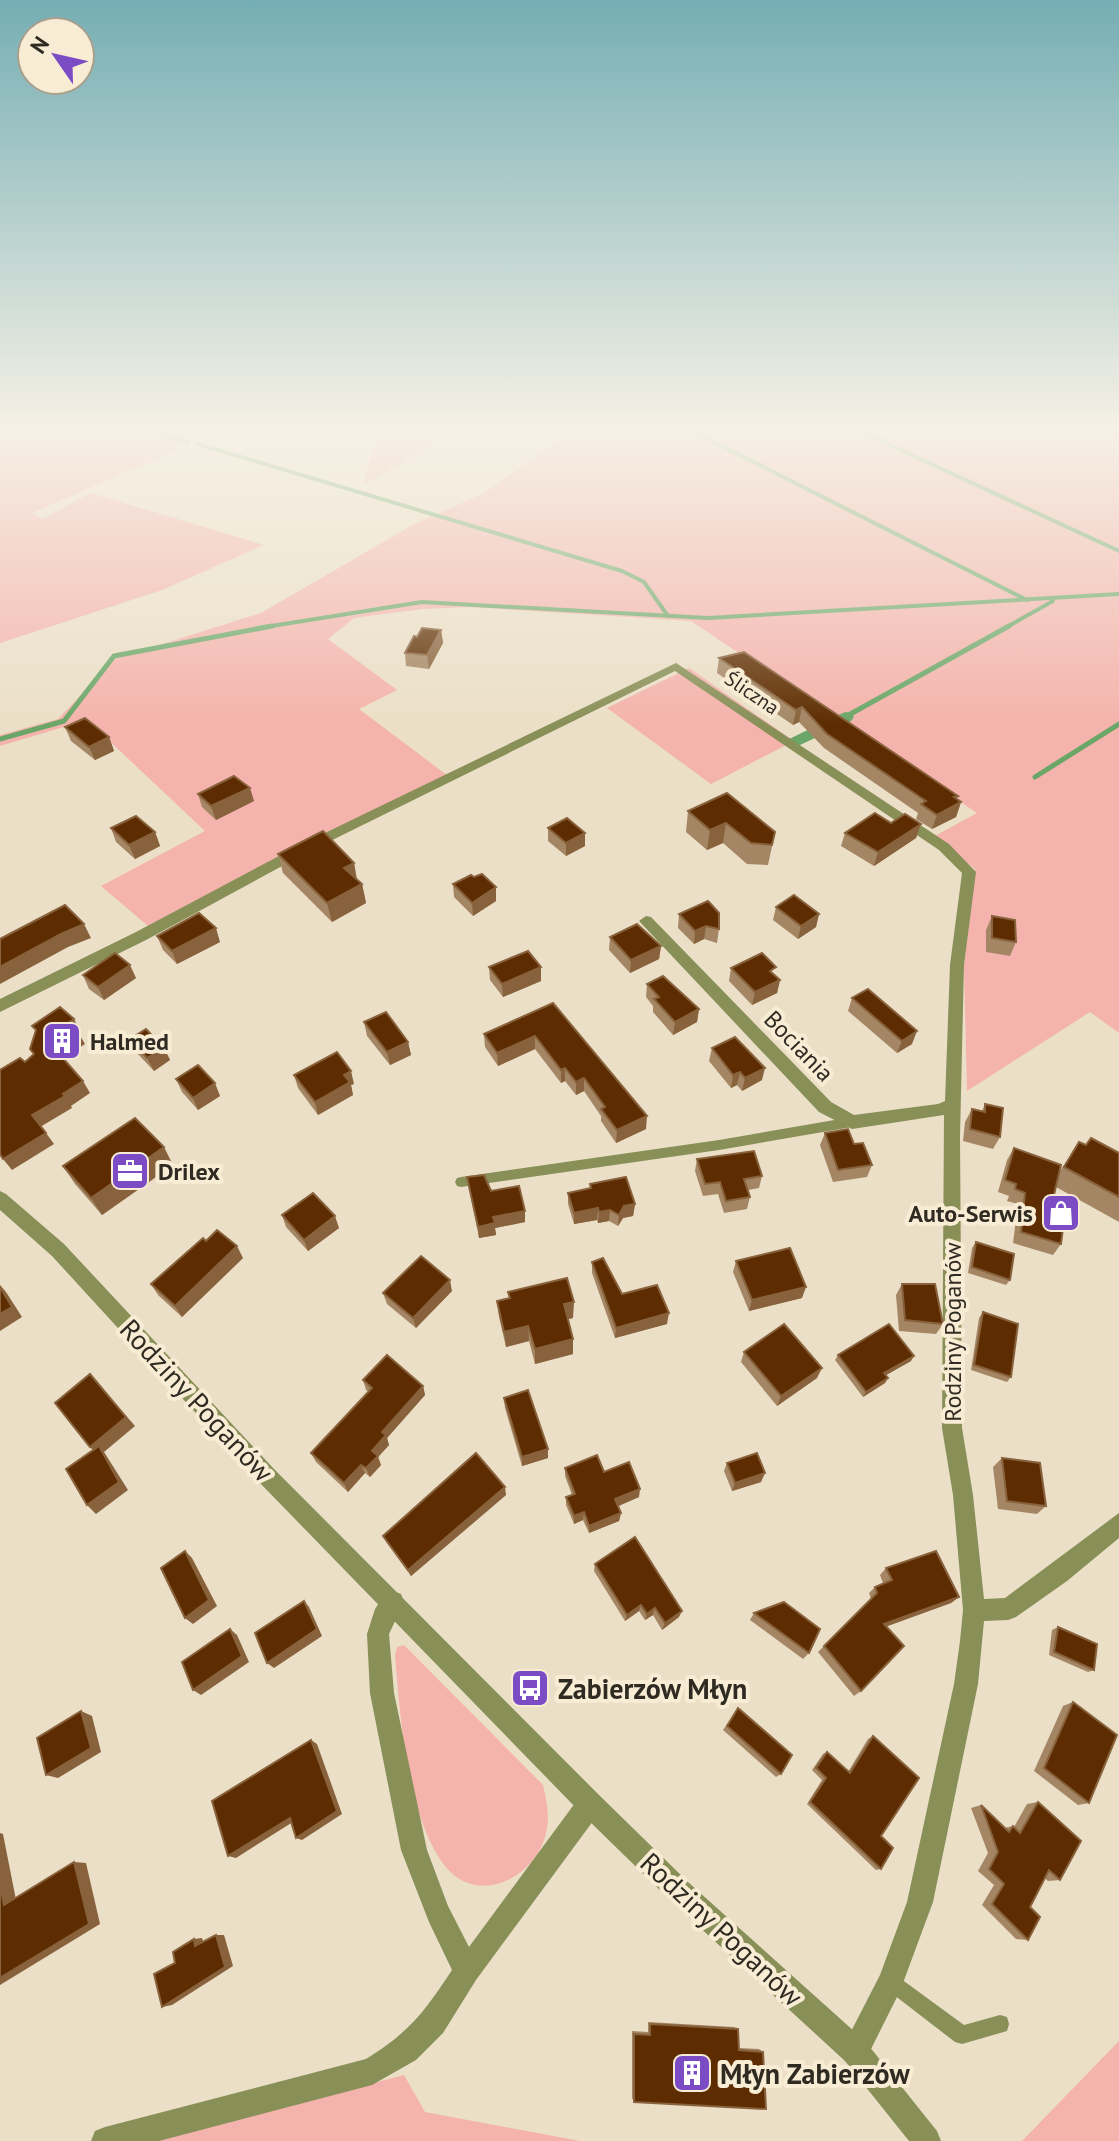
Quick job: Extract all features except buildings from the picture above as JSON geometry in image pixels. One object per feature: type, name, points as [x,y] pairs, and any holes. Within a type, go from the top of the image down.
[{"type":"street","name":"Śliczna","points":[[0,1006],[141,936],[301,850],[676,666],[944,847],[963,864]]},
{"type":"street","name":"Rodziny Poganów","points":[[855,2051],[891,1982],[920,1902],[966,1684],[974,1610],[963,1495],[952,1428],[957,965],[969,880],[969,872],[963,864]]},
{"type":"street","name":"Bociania","points":[[646,921],[825,1107],[852,1122]]},
{"type":"street","points":[[852,1122],[939,1110],[954,1104]]},
{"type":"street","name":"Rodziny Poganów","points":[[0,1199],[58,1250],[267,1476],[590,1804],[679,1891],[855,2051],[921,2139]]},
{"type":"street","points":[[974,1610],[1008,1609],[1059,1573],[1119,1524]]},
{"type":"street","points":[[393,1602],[378,1634],[377,1653],[384,1707],[414,1850],[438,1913],[467,1971]]},
{"type":"street","points":[[105,2141],[372,2071],[406,2050],[433,2023],[467,1971],[590,1804]]},
{"type":"lane","points":[[461,1182],[719,1145],[852,1122]]},
{"type":"lane","points":[[891,1982],[962,2035],[1000,2024]]},
{"type":"shaded area","points":[[0,526],[201,526],[264,545],[162,590],[0,643]]},
{"type":"shaded area","points":[[411,526],[1119,526],[1119,1033],[1090,1012],[967,1091],[964,966],[975,869],[933,837],[977,813],[691,621],[469,607],[354,618],[328,639],[397,690],[359,709],[448,776],[321,835],[148,926],[101,886],[205,831],[87,720],[0,746],[0,735],[58,719],[115,659],[261,613]]},
{"type":"shaded area","points":[[689,668],[794,741],[711,784],[607,708]]},
{"type":"shaded area","points":[[404,1645],[543,1785],[548,1821],[540,1849],[518,1874],[504,1882],[473,1884],[458,1878],[445,1866],[432,1845],[414,1794],[403,1735],[395,1655],[397,1647]]},
{"type":"shaded area","points":[[1119,2041],[1119,2141],[1022,2141]]},
{"type":"shaded area","points":[[404,2075],[425,2112],[580,2141],[153,2141]]},
{"type":"waterway","points":[[471,526],[622,571],[644,582],[668,616]]},
{"type":"waterway","points":[[880,526],[1026,599]]},
{"type":"waterway","points":[[1065,526],[1119,551]]},
{"type":"waterway","points":[[1026,599],[1119,594]]},
{"type":"waterway","points":[[668,616],[708,618],[1026,599]]},
{"type":"waterway","points":[[1005,628],[1053,601]]},
{"type":"waterway","points":[[259,628],[422,602],[668,616]]},
{"type":"waterway","points":[[0,739],[64,721],[114,656],[272,626]]},
{"type":"waterway","points":[[845,717],[1009,626]]},
{"type":"waterway","points":[[794,741],[845,717]]},
{"type":"waterway","points":[[1035,777],[1119,724]]},
{"type":"place","name":"Halmed","points":[[62,1041]]},
{"type":"place","name":"Drilex","points":[[130,1171]]},
{"type":"place","name":"Auto-Serwis","points":[[1061,1213]]},
{"type":"place","name":"Zabierzów Młyn","points":[[530,1688]]},
{"type":"place","name":"Młyn Zabierzów","points":[[692,2073]]}]
